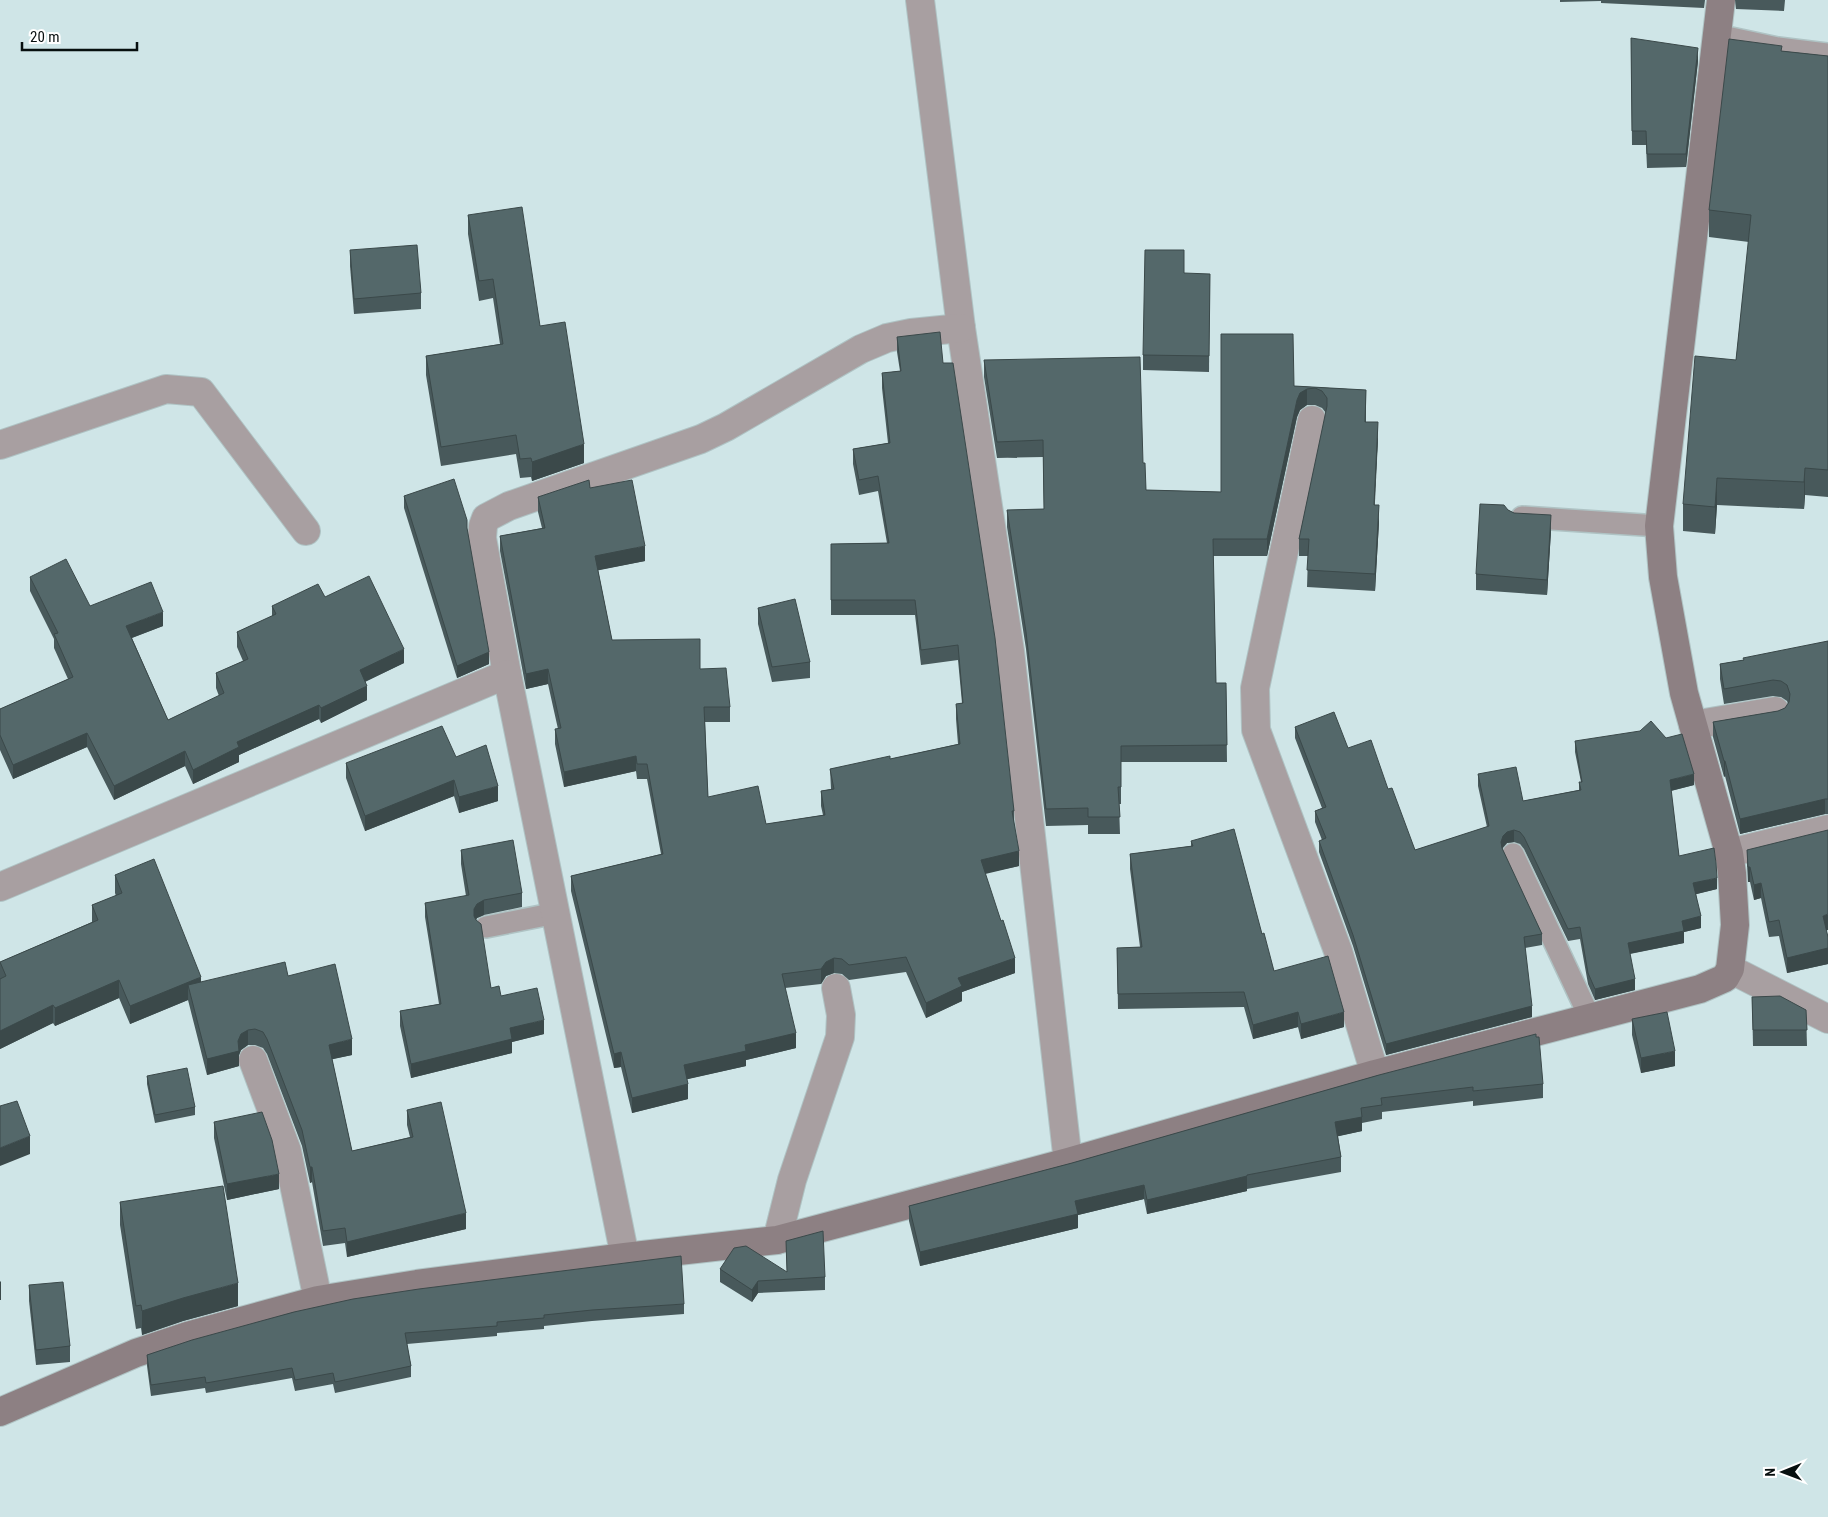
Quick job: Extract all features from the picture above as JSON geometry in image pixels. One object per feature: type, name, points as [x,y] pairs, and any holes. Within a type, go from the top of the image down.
[{"type":"street","points":[[920,0],[962,328],[1010,651],[1068,1162]]},
{"type":"street","points":[[0,1412],[136,1353],[187,1336],[318,1300],[427,1283],[624,1257],[777,1240],[1068,1162],[1375,1074],[1700,989],[1725,978],[1730,969],[1735,924],[1729,853],[1684,693],[1665,586],[1658,526],[1721,0]]},
{"type":"street","points":[[624,1257],[507,674],[482,538],[483,526],[486,518],[509,506],[701,439],[726,427],[861,349],[887,338],[911,333],[962,328]]},
{"type":"street","points":[[0,445],[166,388],[201,392],[306,531]]},
{"type":"street","points":[[1312,420],[1256,688],[1256,730],[1338,950],[1375,1074]]},
{"type":"street","points":[[0,887],[507,674]]},
{"type":"street","points":[[1693,724],[1775,711]]},
{"type":"street","points":[[1729,853],[1828,830]]},
{"type":"street","points":[[1730,969],[1828,1019]]},
{"type":"street","points":[[777,1240],[792,1180],[840,1037],[841,1015],[836,988]]},
{"type":"street","points":[[253,1060],[287,1150],[318,1300]]},
{"type":"lane","points":[[1717,35],[1778,48],[1828,54]]},
{"type":"lane","points":[[1516,516],[1658,526]]},
{"type":"lane","points":[[1513,854],[1590,1018]]},
{"type":"lane","points":[[486,927],[556,913]]},
{"type":"building","points":[[1631,38],[1698,48],[1686,154],[1647,154],[1646,131],[1632,131]]},
{"type":"building","points":[[1729,39],[1782,46],[1781,51],[1828,56],[1828,470],[1805,468],[1804,482],[1717,478],[1715,507],[1683,504],[1695,356],[1736,360],[1751,215],[1709,210]]},
{"type":"building","points":[[522,207],[540,326],[565,322],[584,444],[532,462],[531,458],[520,459],[516,435],[441,447],[426,356],[503,344],[493,279],[479,281],[468,215]]},
{"type":"building","points":[[417,245],[421,293],[354,299],[350,250]]},
{"type":"building","points":[[1145,250],[1184,250],[1184,273],[1210,274],[1209,356],[1143,355]]},
{"type":"building","points":[[940,332],[943,363],[953,363],[995,638],[1014,811],[1012,811],[1019,851],[981,860],[1015,958],[958,978],[962,986],[926,1003],[906,957],[849,965],[842,959],[834,958],[826,962],[821,969],[782,974],[796,1033],[745,1045],[746,1051],[684,1065],[688,1084],[632,1098],[621,1052],[614,1054],[571,876],[663,854],[647,764],[637,764],[636,756],[564,772],[555,729],[561,728],[548,669],[526,674],[500,536],[545,528],[538,497],[589,480],[590,488],[632,480],[645,546],[595,556],[612,640],[700,639],[700,669],[726,668],[730,707],[704,707],[708,797],[758,786],[766,824],[825,815],[821,791],[834,789],[830,769],[890,756],[890,759],[960,744],[956,704],[963,703],[958,645],[921,650],[915,600],[831,600],[831,544],[889,543],[878,476],[859,480],[853,449],[890,443],[882,373],[901,371],[897,337]]},
{"type":"building","points":[[1221,334],[1293,334],[1294,386],[1366,390],[1365,422],[1378,422],[1374,505],[1379,505],[1375,574],[1307,570],[1309,539],[1299,539],[1327,406],[1327,398],[1322,391],[1315,388],[1307,389],[1300,393],[1297,400],[1267,539],[1213,539],[1216,683],[1226,683],[1227,745],[1121,746],[1121,787],[1118,787],[1120,817],[1088,817],[1088,808],[1046,809],[1026,632],[1007,510],[1044,509],[1043,440],[997,442],[984,360],[1140,357],[1143,463],[1145,463],[1146,490],[1221,492]]},
{"type":"building","points":[[454,479],[467,520],[489,652],[457,666],[404,496]]},
{"type":"building","points":[[1480,504],[1504,505],[1514,513],[1551,515],[1547,580],[1476,574]]},
{"type":"building","points":[[66,559],[90,606],[151,582],[163,612],[126,626],[168,720],[224,693],[216,673],[248,659],[237,632],[276,614],[272,606],[318,584],[325,597],[369,576],[404,649],[360,670],[367,686],[321,708],[319,705],[237,742],[239,747],[193,770],[185,751],[114,786],[87,733],[13,765],[0,735],[0,709],[73,677],[54,634],[58,633],[30,577]]},
{"type":"building","points":[[795,599],[810,662],[772,667],[758,608]]},
{"type":"building","points":[[1828,641],[1828,799],[1740,819],[1713,722],[1778,711],[1785,708],[1789,702],[1790,694],[1787,685],[1781,681],[1773,680],[1724,689],[1720,664]]},
{"type":"building","points":[[1334,712],[1348,748],[1371,740],[1388,789],[1392,788],[1415,850],[1489,826],[1478,774],[1516,767],[1523,801],[1581,790],[1579,782],[1582,782],[1575,741],[1640,731],[1651,721],[1666,738],[1682,734],[1694,774],[1670,780],[1679,856],[1714,848],[1716,863],[1717,878],[1693,883],[1701,916],[1682,921],[1684,931],[1628,943],[1635,979],[1595,989],[1588,973],[1580,927],[1568,929],[1524,837],[1520,832],[1514,830],[1507,832],[1501,842],[1502,848],[1542,934],[1524,937],[1532,1006],[1386,1044],[1353,935],[1319,841],[1326,838],[1315,811],[1326,807],[1295,727]]},
{"type":"building","points":[[442,726],[456,757],[486,745],[498,786],[459,797],[454,780],[365,816],[346,763]]},
{"type":"building","points":[[1234,829],[1262,934],[1264,933],[1274,971],[1328,956],[1344,1012],[1301,1024],[1298,1012],[1253,1025],[1244,992],[1118,994],[1117,948],[1142,947],[1130,854],[1193,846],[1191,841]]},
{"type":"building","points":[[1828,830],[1828,914],[1823,916],[1828,937],[1828,948],[1787,958],[1779,920],[1769,922],[1761,883],[1754,885],[1750,867],[1748,867],[1747,850]]},
{"type":"building","points":[[513,840],[522,893],[484,900],[477,904],[474,909],[474,916],[481,924],[491,988],[499,986],[501,996],[537,988],[544,1020],[510,1028],[512,1039],[411,1064],[400,1011],[441,1004],[425,903],[469,895],[461,850]]},
{"type":"building","points":[[154,859],[201,977],[130,1006],[119,980],[55,1008],[53,1005],[0,1031],[0,979],[6,976],[0,962],[98,920],[92,905],[122,893],[115,875]]},
{"type":"building","points":[[285,962],[288,976],[335,964],[352,1039],[329,1045],[352,1151],[413,1137],[407,1110],[441,1102],[466,1213],[347,1242],[345,1228],[323,1231],[312,1167],[310,1167],[302,1130],[267,1039],[263,1032],[255,1029],[248,1030],[241,1034],[238,1041],[239,1051],[207,1059],[188,985]]},
{"type":"building","points":[[1780,996],[1806,1010],[1807,1030],[1753,1030],[1752,997]]},
{"type":"building","points":[[1667,1012],[1675,1051],[1641,1058],[1632,1019]]},
{"type":"building","points":[[1536,1034],[1536,1037],[1539,1037],[1543,1084],[1473,1091],[1473,1087],[1381,1098],[1382,1105],[1361,1108],[1362,1117],[1335,1122],[1341,1157],[1247,1175],[1147,1200],[1144,1185],[1075,1201],[1078,1214],[920,1252],[909,1206],[1072,1163],[1379,1075]]},
{"type":"building","points":[[187,1068],[195,1107],[155,1115],[147,1076]]},
{"type":"building","points":[[17,1101],[30,1136],[0,1148],[0,1106]]},
{"type":"building","points":[[262,1112],[272,1140],[279,1174],[227,1184],[214,1122]]},
{"type":"building","points":[[223,1186],[238,1283],[142,1311],[141,1305],[136,1306],[120,1202]]},
{"type":"building","points":[[823,1231],[825,1277],[758,1281],[752,1290],[720,1269],[734,1248],[746,1246],[787,1272],[786,1241]]},
{"type":"building","points":[[681,1256],[684,1304],[592,1310],[544,1315],[544,1318],[497,1322],[497,1326],[405,1333],[411,1366],[335,1382],[333,1373],[295,1380],[292,1368],[206,1383],[205,1377],[151,1385],[147,1355],[192,1340],[294,1312],[353,1299],[419,1289]]},
{"type":"building","points":[[63,1282],[70,1346],[36,1350],[29,1285]]}]
